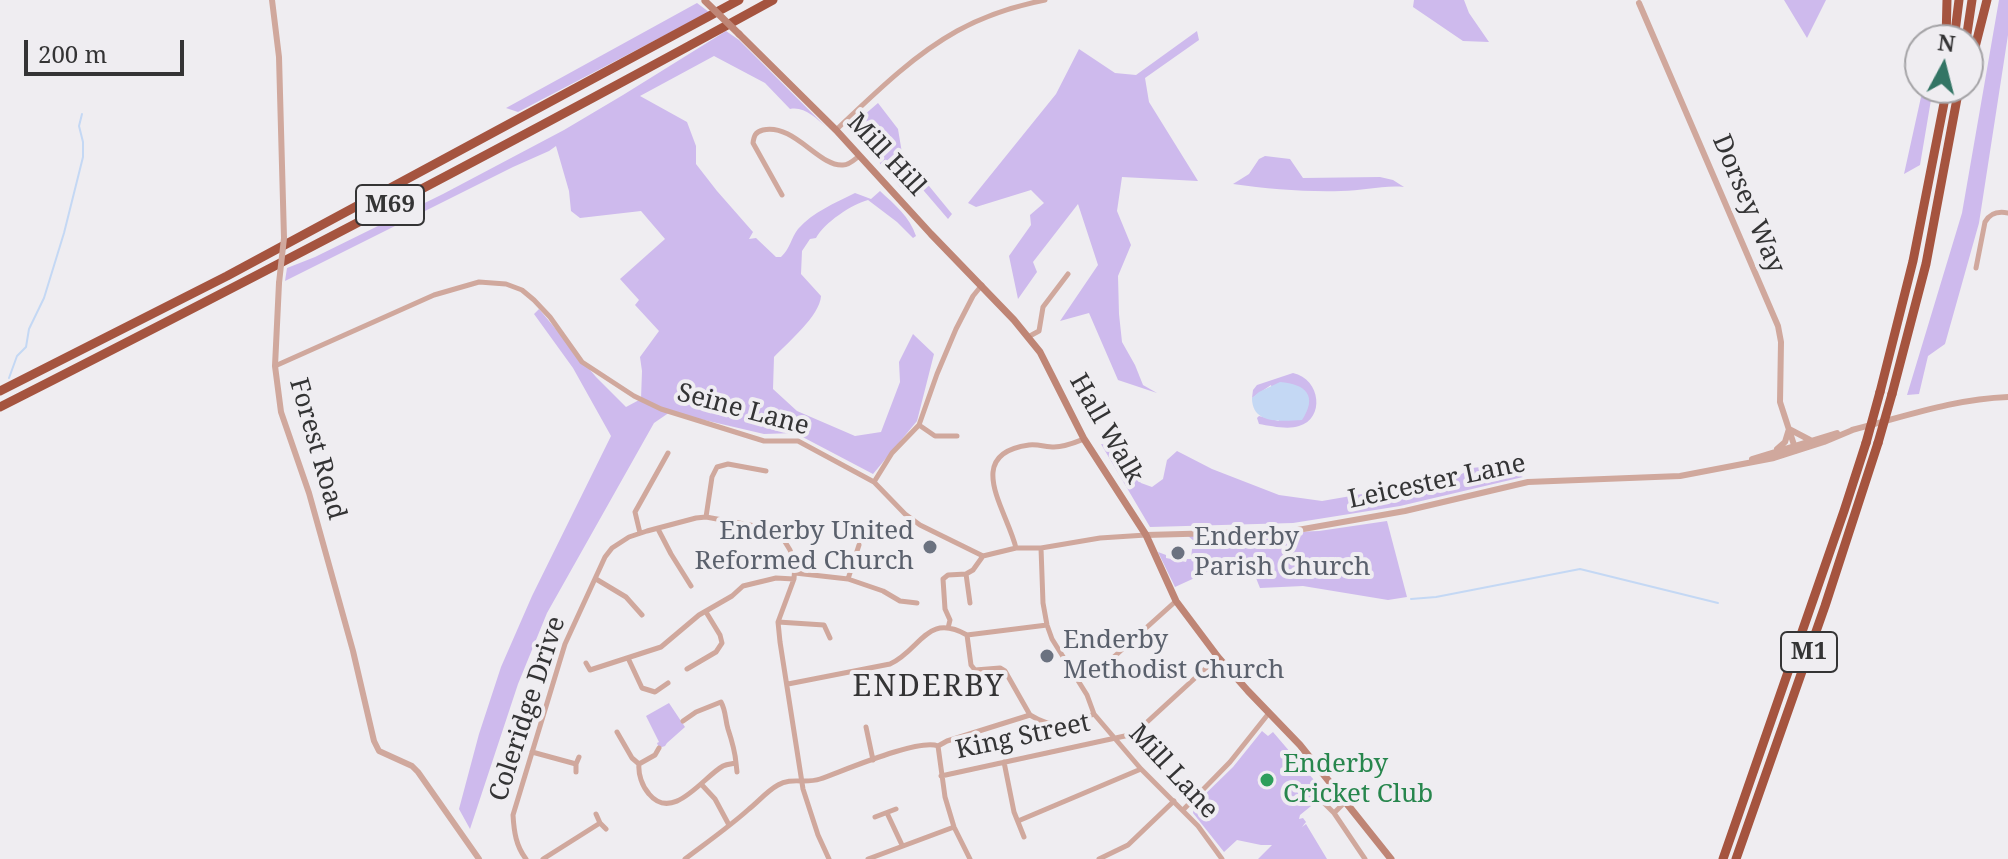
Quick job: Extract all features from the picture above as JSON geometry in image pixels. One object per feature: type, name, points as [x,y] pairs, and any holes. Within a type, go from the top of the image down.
[{"type":"highway","name":"M69","points":[[0,391],[227,276],[739,0]]},
{"type":"highway","name":"M69","points":[[3,406],[361,220],[773,0]]},
{"type":"highway","points":[[1946,24],[1947,0]]},
{"type":"highway","points":[[1956,24],[1959,0]]},
{"type":"highway","points":[[1968,24],[1972,0]]},
{"type":"highway","points":[[1981,24],[1987,0]]},
{"type":"highway","name":"M1","points":[[1723,859],[1866,443],[1913,261],[1943,104]]},
{"type":"highway","name":"M1","points":[[1736,859],[1830,592],[1878,443],[1926,264],[1958,104]]},
{"type":"main road","name":"Mill Hill","points":[[705,0],[836,130],[1030,340]]},
{"type":"main road","name":"Hall Walk","points":[[1030,340],[1055,379],[1084,439],[1146,535],[1176,601],[1218,657],[1300,745],[1391,859]]},
{"type":"street","name":"Forest Road","points":[[272,0],[279,57],[284,238],[275,366],[281,412],[312,503],[374,741],[379,751],[412,766],[418,772],[479,859]]},
{"type":"street","points":[[836,130],[883,87],[948,36],[997,13],[1045,0]]},
{"type":"street","name":"Dorsey Way","points":[[1639,3],[1778,326],[1781,342],[1780,396],[1795,449]]},
{"type":"street","points":[[782,195],[753,143],[759,131],[784,131],[836,164],[847,165],[859,156]]},
{"type":"street","points":[[1976,268],[1989,215],[2008,213]]},
{"type":"street","points":[[1030,340],[1039,331],[1043,307],[1068,274]]},
{"type":"street","name":"Seine Lane","points":[[275,366],[434,295],[479,282],[498,282],[528,295],[550,317],[582,362],[642,401],[764,441],[798,441],[874,482],[920,525],[983,556]]},
{"type":"street","points":[[874,482],[892,453],[919,425],[956,329],[982,285]]},
{"type":"street","name":"Leicester Lane","points":[[1146,535],[1292,531],[1405,511],[1528,482],[1680,476],[1774,458],[1810,440],[1933,407],[2008,397]]},
{"type":"street","points":[[919,425],[935,436],[957,436]]},
{"type":"street","points":[[1772,452],[1785,442],[1789,429],[1810,440]]},
{"type":"street","name":"Leicester Lane","points":[[1735,465],[1772,452],[1824,442],[1855,429]]},
{"type":"street","points":[[1016,548],[993,487],[994,465],[1000,455],[1034,444],[1065,446],[1084,439]]},
{"type":"street","points":[[668,453],[635,512],[640,533],[706,517],[766,528],[782,537],[790,550],[795,564],[794,576],[778,622],[801,781],[829,859]]},
{"type":"street","points":[[706,517],[712,477],[717,467],[728,464],[766,471]]},
{"type":"street","points":[[658,529],[688,584]]},
{"type":"street","name":"Coleridge Drive","points":[[526,859],[516,841],[513,815],[565,644],[605,557],[612,548],[640,533]]},
{"type":"street","points":[[948,628],[950,620],[945,609],[943,579],[973,570],[983,556],[1016,548],[1041,548],[1100,538],[1146,535]]},
{"type":"street","points":[[848,579],[859,545]]},
{"type":"street","points":[[788,684],[890,664],[900,659],[925,634],[938,629],[948,628],[968,636],[1047,625],[1041,548]]},
{"type":"street","points":[[966,574],[970,603]]},
{"type":"street","points":[[586,663],[590,670],[661,647],[699,615],[743,586],[776,578],[848,579],[883,591],[900,601],[917,603]]},
{"type":"street","points":[[596,579],[626,597],[642,615]]},
{"type":"street","points":[[1077,678],[1106,664],[1176,601]]},
{"type":"street","points":[[937,610],[945,609]]},
{"type":"street","points":[[687,669],[716,652],[722,643],[706,612]]},
{"type":"street","points":[[778,622],[825,622],[830,638]]},
{"type":"street","name":"Mill Lane","points":[[1047,625],[1052,639],[1087,695],[1094,714],[1141,769],[1198,826],[1222,859]]},
{"type":"street","points":[[968,636],[973,668],[978,671],[1000,668],[1005,671],[1030,715],[1058,726],[1094,714]]},
{"type":"street","points":[[628,657],[642,688],[655,692],[668,683]]},
{"type":"street","name":"King Street","points":[[941,776],[1134,734],[1218,657]]},
{"type":"street","points":[[683,722],[696,712],[721,702],[726,712],[737,772]]},
{"type":"street","points":[[1183,810],[1230,762],[1269,713]]},
{"type":"street","points":[[938,746],[1030,715]]},
{"type":"street","points":[[866,727],[873,760]]},
{"type":"street","points":[[617,732],[639,764]]},
{"type":"street","points":[[685,859],[775,786],[789,781],[821,779],[925,744],[938,746]]},
{"type":"street","points":[[639,764],[655,755],[660,746]]},
{"type":"street","points":[[938,746],[945,797],[954,827],[970,859]]},
{"type":"street","points":[[532,752],[576,764]]},
{"type":"street","points":[[576,772],[579,757]]},
{"type":"street","points":[[1004,762],[1008,792],[1024,837]]},
{"type":"street","points":[[639,764],[638,771],[645,788],[663,803],[675,802],[702,785],[723,766],[736,763]]},
{"type":"street","points":[[1018,821],[1141,769]]},
{"type":"street","points":[[702,785],[715,799],[729,825]]},
{"type":"street","points":[[1099,859],[1128,845],[1174,801]]},
{"type":"street","points":[[1323,802],[1365,859]]},
{"type":"street","points":[[1334,813],[1345,802]]},
{"type":"street","points":[[875,817],[896,809]]},
{"type":"street","points":[[887,813],[902,845]]},
{"type":"street","points":[[596,814],[606,829]]},
{"type":"street","points":[[543,859],[600,823]]},
{"type":"street","points":[[868,859],[954,827]]},
{"type":"shaded area","points":[[1414,0],[1464,0],[1489,42],[1463,41],[1413,7]]},
{"type":"shaded area","points":[[1784,0],[1826,0],[1807,38]]},
{"type":"shaded area","points":[[1999,0],[2008,0],[2008,35],[1979,223],[1945,344],[1928,356],[1919,394],[1907,395],[1962,213],[1981,104],[1984,104],[1984,86]]},
{"type":"shaded area","points":[[697,3],[709,12],[518,112],[506,108]]},
{"type":"shaded area","points":[[726,31],[739,40],[826,127],[805,111],[790,109],[765,83],[714,56],[640,96],[687,122],[696,146],[696,164],[753,232],[749,239],[756,238],[776,257],[781,257],[798,229],[817,213],[855,193],[871,199],[880,191],[906,217],[916,236],[913,238],[868,200],[839,215],[816,238],[810,239],[802,251],[801,274],[821,296],[809,320],[774,357],[773,389],[797,411],[855,436],[881,432],[900,382],[899,362],[913,334],[934,354],[917,421],[873,474],[795,433],[764,434],[670,412],[654,423],[547,613],[518,684],[470,829],[459,809],[501,667],[532,596],[611,436],[573,368],[534,314],[539,309],[596,377],[626,407],[641,399],[640,357],[659,331],[635,305],[639,300],[620,279],[665,239],[641,211],[580,218],[571,211],[569,191],[556,146],[285,281],[287,268],[443,194],[564,130]]},
{"type":"shaded area","points":[[1197,31],[1199,40],[1145,78],[1149,102],[1198,181],[1122,177],[1117,211],[1131,245],[1118,276],[1122,342],[1143,385],[1157,393],[1118,380],[1089,313],[1060,321],[1098,265],[1078,204],[1033,262],[1037,272],[1018,299],[1009,256],[1031,225],[1030,215],[1044,203],[1031,190],[976,207],[968,203],[1056,94],[1079,49],[1115,73],[1136,75]]},
{"type":"shaded area","points":[[878,103],[898,129],[902,153],[952,214],[948,219],[912,177],[901,188],[854,133],[856,122]]},
{"type":"shaded area","points":[[1919,104],[1930,104],[1920,165],[1904,174]]},
{"type":"shaded area","points":[[1265,156],[1290,159],[1303,178],[1380,177],[1404,187],[1314,191],[1233,184],[1249,174],[1259,159]]},
{"type":"shaded area","points":[[1293,373],[1309,383],[1314,391],[1316,408],[1313,416],[1295,427],[1259,424],[1259,416],[1279,421],[1271,385],[1252,398],[1253,390],[1257,385]]},
{"type":"shaded area","points":[[1101,444],[1117,447],[1141,483],[1152,487],[1163,479],[1167,460],[1177,451],[1212,469],[1279,495],[1322,501],[1449,482],[1471,468],[1493,466],[1523,477],[1400,506],[1293,523],[1150,527]]},
{"type":"shaded area","points":[[1387,521],[1407,597],[1388,600],[1303,586],[1260,588],[1248,558],[1228,569],[1223,565],[1175,587],[1158,552],[1166,558],[1186,562],[1191,559],[1192,549],[1200,546],[1188,536],[1319,531]]},
{"type":"shaded area","points":[[669,703],[685,727],[659,748],[646,716]]},
{"type":"shaded area","name":"Enderby Cricket Club","points":[[1262,731],[1268,736],[1273,732],[1326,794],[1299,819],[1303,818],[1306,822],[1302,827],[1306,824],[1327,859],[1258,859],[1272,845],[1237,840],[1224,852],[1193,813],[1194,805],[1233,767]]},
{"type":"water","points":[[1280,382],[1297,385],[1307,393],[1309,404],[1302,420],[1270,420],[1253,407],[1252,398]]},
{"type":"waterway","points":[[9,378],[17,356],[26,347],[29,329],[44,298],[64,233],[83,157],[79,126],[82,114]]},
{"type":"waterway","points":[[1411,599],[1436,597],[1580,569],[1718,603]]},
{"type":"place","name":"Enderby United Reformed Church","points":[[930,547]]},
{"type":"place","name":"Enderby Parish Church","points":[[1178,553]]},
{"type":"place","name":"Enderby Methodist Church","points":[[1047,656]]},
{"type":"place","name":"Enderby Cricket Club","points":[[1267,780]]},
{"type":"district","name":"ENDERBY","points":[[929,687]]}]
